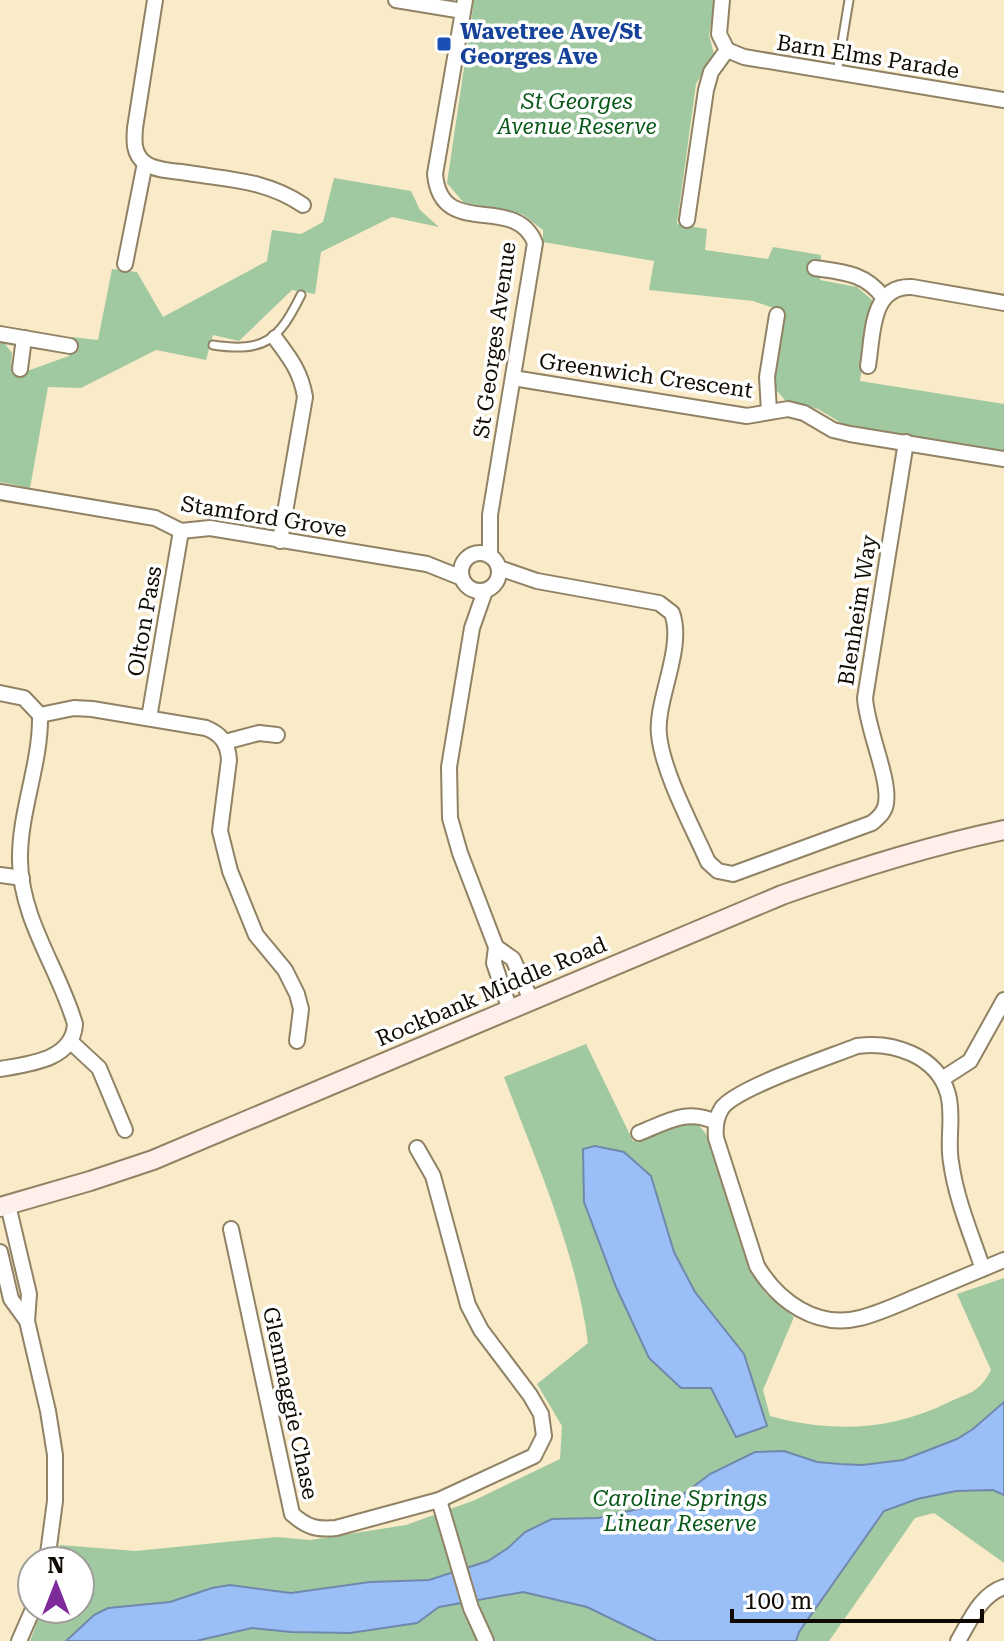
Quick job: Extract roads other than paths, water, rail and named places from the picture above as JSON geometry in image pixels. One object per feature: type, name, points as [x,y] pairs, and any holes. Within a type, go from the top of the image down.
[{"type":"street","points":[[155,0],[134,138],[137,154],[145,163],[166,170],[270,187],[303,205]]},
{"type":"street","points":[[396,0],[464,6]]},
{"type":"street","points":[[687,220],[706,90],[711,72],[727,50],[719,34],[722,0]]},
{"type":"street","name":"St Georges Avenue","points":[[464,6],[435,174],[436,188],[443,200],[457,210],[512,219],[523,224],[535,243],[449,767],[450,818],[496,947],[494,963],[510,1010]]},
{"type":"street","name":"Barn Elms Parade","points":[[727,50],[744,57],[836,74],[1004,100]]},
{"type":"street","points":[[125,264],[145,163]]},
{"type":"street","points":[[815,268],[856,274],[866,279],[883,297]]},
{"type":"street","points":[[868,366],[877,312],[883,297],[901,287],[1004,303]]},
{"type":"street","points":[[769,411],[767,377],[777,315]]},
{"type":"street","points":[[0,334],[70,346]]},
{"type":"street","points":[[20,369],[24,338]]},
{"type":"street","points":[[275,338],[295,364],[305,397],[280,541]]},
{"type":"street","name":"Greenwich Crescent","points":[[513,378],[747,416],[788,409],[804,413],[833,430],[1004,459]]},
{"type":"street","name":"Blenheim Way","points":[[480,572],[659,603],[672,613],[675,640],[658,733],[665,763],[711,867],[733,874],[859,828],[881,816],[887,800],[886,788],[866,719],[865,698],[906,442]]},
{"type":"street","name":"Stamford Grove","points":[[0,492],[155,518],[181,531],[210,528],[480,572]]},
{"type":"street","name":"Olton Pass","points":[[149,718],[181,531]]},
{"type":"street","points":[[0,693],[24,698],[40,715]]},
{"type":"street","points":[[40,715],[74,708],[149,718],[206,728],[217,732],[225,742],[229,760],[220,831],[230,871],[256,935],[285,970],[297,994],[301,1009],[297,1041]]},
{"type":"street","points":[[0,1069],[52,1056],[71,1042],[75,1024],[35,927],[22,878],[21,842],[40,715]]},
{"type":"street","points":[[225,742],[259,733],[277,735]]},
{"type":"street","name":"Rockbank Middle Road","points":[[4,1206],[153,1160],[795,891],[861,867],[959,839],[1004,830]]},
{"type":"street","points":[[0,875],[22,878]]},
{"type":"street","name":"St Georges Avenue","points":[[496,947],[513,959],[531,1000]]},
{"type":"street","points":[[942,1079],[970,1061],[1004,1000]]},
{"type":"street","points":[[71,1042],[99,1068],[125,1130]]},
{"type":"street","points":[[983,1269],[957,1192],[950,1159],[950,1108],[942,1079],[922,1059],[900,1048],[876,1044],[857,1046],[742,1093],[722,1109],[716,1122],[716,1138],[757,1266],[769,1285],[800,1310],[824,1318],[858,1319],[983,1269],[1004,1260]]},
{"type":"street","points":[[639,1133],[683,1116],[697,1115],[716,1122]]},
{"type":"street","name":"Glenmaggie Chase","points":[[231,1229],[292,1514],[306,1526],[320,1530],[439,1500],[534,1456],[544,1436],[541,1414],[536,1404],[481,1330],[468,1305],[433,1176],[417,1148]]},
{"type":"street","points":[[4,1206],[29,1294],[27,1321],[55,1455],[55,1501],[49,1545]]},
{"type":"street","points":[[0,1252],[11,1299],[27,1321]]},
{"type":"street","points":[[439,1500],[471,1608],[486,1641]]},
{"type":"street","points":[[958,1641],[980,1604],[993,1591],[1004,1587]]},
{"type":"lane","points":[[836,74],[849,0]]},
{"type":"lane","points":[[213,345],[233,348],[275,338],[290,318],[301,295]]},
{"type":"water","points":[[595,1146],[624,1152],[651,1176],[674,1252],[695,1292],[744,1354],[767,1426],[736,1437],[711,1388],[681,1388],[649,1358],[616,1287],[584,1202],[583,1149]]},
{"type":"water","points":[[1004,1402],[1004,1495],[993,1490],[956,1491],[917,1499],[884,1511],[799,1632],[796,1641],[657,1641],[587,1607],[523,1592],[439,1607],[417,1623],[350,1633],[252,1628],[196,1641],[66,1641],[83,1625],[96,1625],[96,1614],[108,1608],[170,1602],[212,1588],[230,1585],[291,1593],[370,1582],[429,1580],[488,1561],[525,1532],[552,1519],[598,1518],[665,1503],[681,1496],[710,1474],[755,1452],[784,1451],[817,1462],[862,1465],[903,1460],[957,1439]]},
{"type":"place","name":"Wavetree Ave/St Georges Ave","points":[[444,44]]},
{"type":"park label","name":"St Georges Avenue Reserve","points":[[577,114]]},
{"type":"park label","name":"Caroline Springs Linear Reserve","points":[[680,1510]]}]
